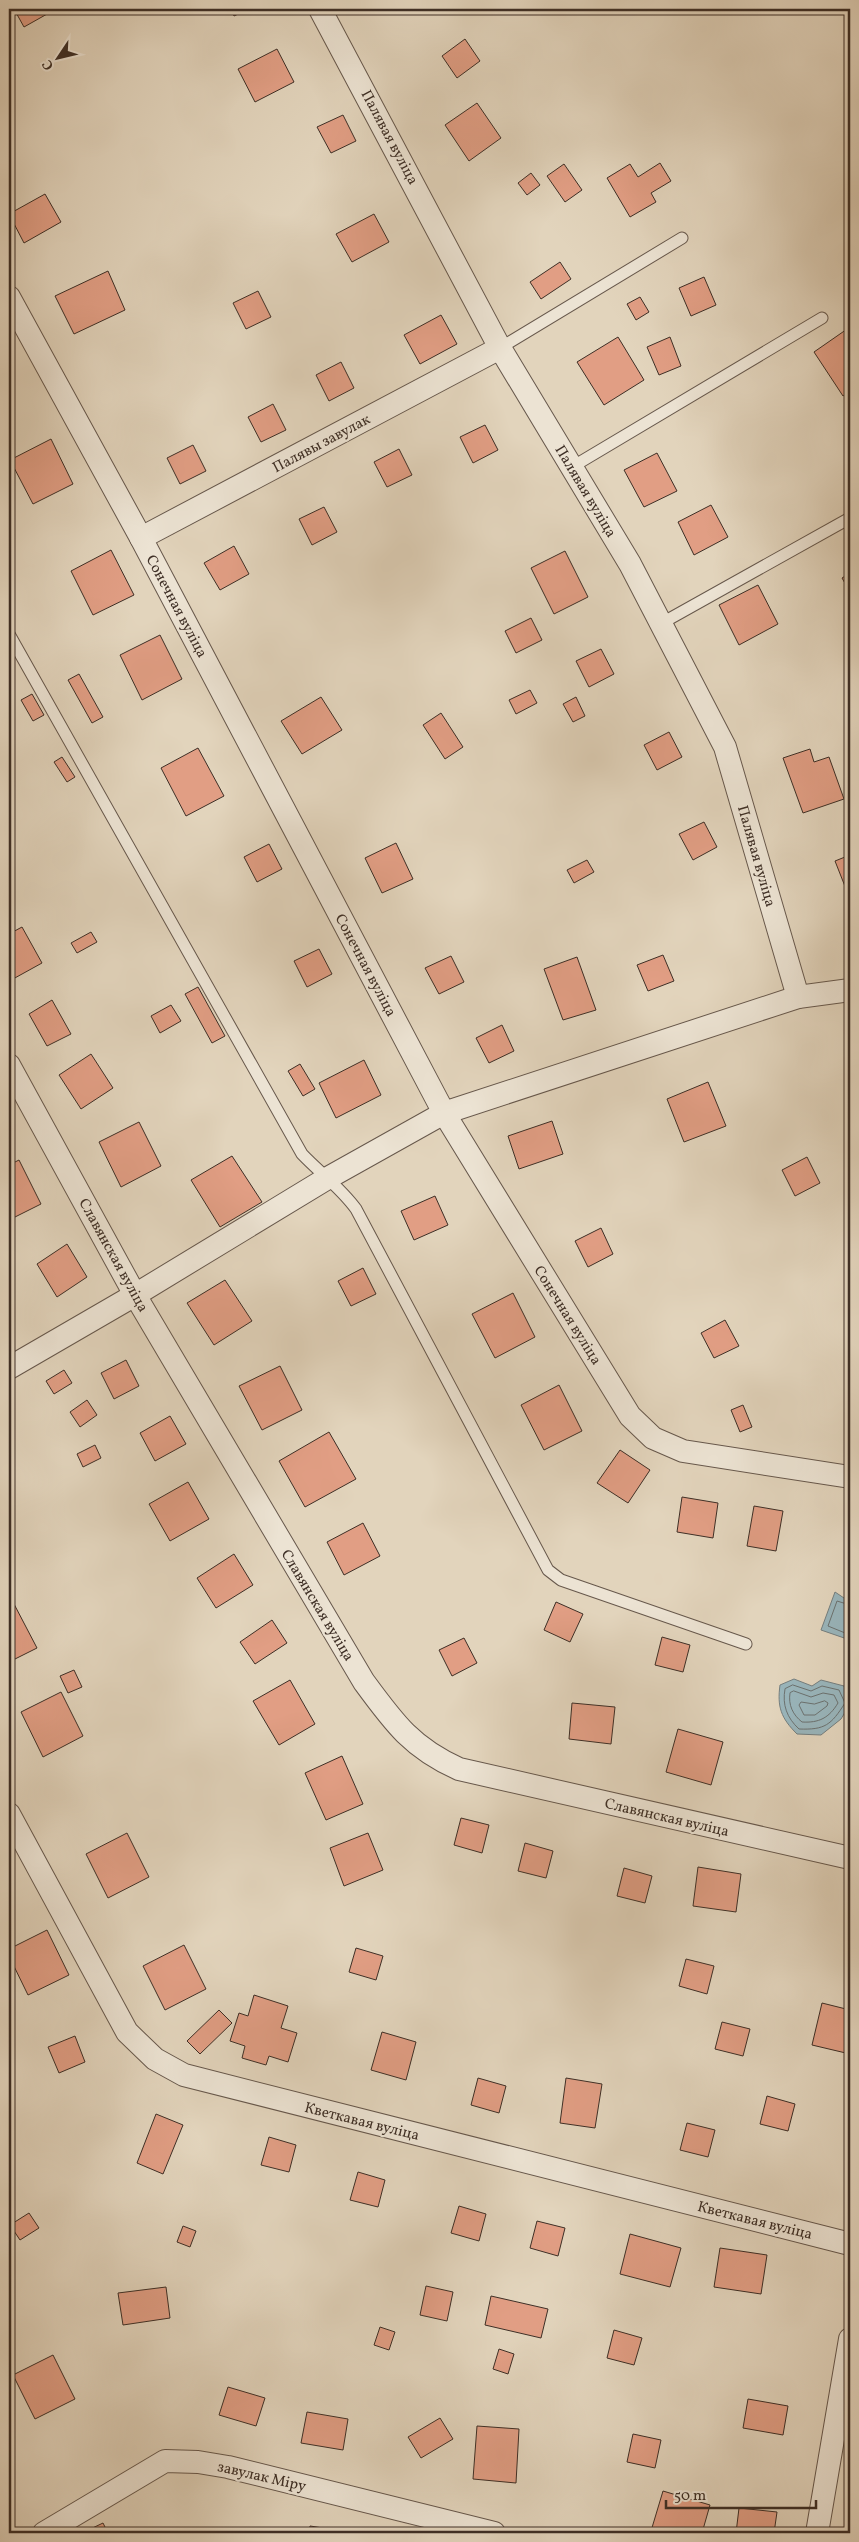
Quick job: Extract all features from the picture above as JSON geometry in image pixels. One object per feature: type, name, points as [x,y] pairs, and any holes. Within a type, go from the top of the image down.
[{"type":"street","name":"Палявая вуліца","points":[[320,9],[500,348],[630,564],[725,747],[798,997]]},
{"type":"street","name":"Сонечная вуліца","points":[[9,297],[141,538],[444,1112],[630,1416],[653,1438],[683,1451],[850,1477]]},
{"type":"street","name":"Палявы завулак","points":[[141,538],[500,348]]},
{"type":"street","points":[[9,1368],[135,1295],[326,1179],[444,1112],[798,997],[850,990]]},
{"type":"street","name":"Славянская вуліца","points":[[9,1065],[135,1295],[364,1682],[388,1715],[414,1744],[433,1758],[459,1769],[850,1858]]},
{"type":"street","name":"Кветкавая вуліца","points":[[9,1814],[127,2032],[155,2059],[184,2075],[220,2086],[850,2244]]},
{"type":"street","points":[[817,2533],[850,2339]]},
{"type":"street","name":"завулак Міру","points":[[44,2533],[165,2461],[198,2462],[228,2467],[494,2533]]},
{"type":"lane","points":[[500,348],[682,238]]},
{"type":"lane","points":[[572,467],[822,318]]},
{"type":"lane","points":[[662,623],[850,518]]},
{"type":"lane","points":[[9,634],[302,1154],[326,1179],[343,1191],[356,1209],[548,1570],[561,1580],[746,1644]]},
{"type":"water","points":[[835,1592],[850,1602],[850,1640],[821,1630]]},
{"type":"water","points":[[794,1679],[812,1686],[821,1680],[844,1686],[850,1704],[841,1719],[821,1735],[797,1734],[787,1723],[781,1712],[779,1700],[780,1685]]},
{"type":"building","points":[[14,9],[56,9],[24,27]]},
{"type":"building","points":[[231,9],[249,9],[234,16]]},
{"type":"building","points":[[465,39],[480,61],[457,78],[442,56]]},
{"type":"building","points":[[277,49],[294,82],[255,102],[238,69]]},
{"type":"building","points":[[477,103],[501,138],[469,161],[445,125]]},
{"type":"building","points":[[343,115],[356,141],[331,153],[317,127]]},
{"type":"building","points":[[660,163],[671,181],[651,193],[656,202],[630,217],[607,178],[630,164],[638,177]]},
{"type":"building","points":[[564,164],[582,190],[565,202],[547,176]]},
{"type":"building","points":[[531,173],[540,185],[527,195],[518,183]]},
{"type":"building","points":[[45,194],[61,222],[24,243],[9,214]]},
{"type":"building","points":[[374,214],[389,242],[352,262],[336,234]]},
{"type":"building","points":[[560,262],[571,279],[541,299],[530,282]]},
{"type":"building","points":[[108,271],[125,310],[74,334],[55,296]]},
{"type":"building","points":[[704,277],[716,305],[691,316],[679,288]]},
{"type":"building","points":[[258,291],[271,317],[246,329],[233,303]]},
{"type":"building","points":[[640,297],[649,312],[636,320],[627,304]]},
{"type":"building","points":[[441,315],[457,344],[420,364],[404,335]]},
{"type":"building","points":[[850,327],[850,391],[843,396],[814,352]]},
{"type":"building","points":[[618,337],[644,380],[604,405],[577,362]]},
{"type":"building","points":[[670,337],[681,366],[659,375],[647,347]]},
{"type":"building","points":[[341,362],[354,388],[329,401],[316,375]]},
{"type":"building","points":[[273,404],[286,430],[261,442],[248,417]]},
{"type":"building","points":[[485,425],[498,450],[473,463],[460,437]]},
{"type":"building","points":[[51,439],[73,484],[33,504],[10,460]]},
{"type":"building","points":[[193,445],[206,471],[180,484],[167,458]]},
{"type":"building","points":[[399,449],[412,475],[387,487],[374,462]]},
{"type":"building","points":[[657,453],[677,491],[644,507],[624,470]]},
{"type":"building","points":[[711,505],[728,537],[694,555],[678,522]]},
{"type":"building","points":[[324,507],[337,532],[312,545],[299,519]]},
{"type":"building","points":[[234,546],[249,574],[220,590],[204,563]]},
{"type":"building","points":[[111,550],[134,595],[93,615],[71,571]]},
{"type":"building","points":[[565,551],[588,597],[554,614],[531,568]]},
{"type":"building","points":[[850,573],[850,592],[842,578]]},
{"type":"building","points":[[758,585],[778,624],[739,645],[719,605]]},
{"type":"building","points":[[531,618],[542,640],[516,653],[505,631]]},
{"type":"building","points":[[160,635],[182,679],[142,700],[120,655]]},
{"type":"building","points":[[601,649],[614,674],[589,687],[576,661]]},
{"type":"building","points":[[79,674],[103,717],[92,723],[68,680]]},
{"type":"building","points":[[530,690],[537,703],[516,714],[509,700]]},
{"type":"building","points":[[32,694],[44,715],[33,721],[21,700]]},
{"type":"building","points":[[321,697],[342,730],[302,754],[281,721]]},
{"type":"building","points":[[576,697],[585,716],[573,722],[563,704]]},
{"type":"building","points":[[441,713],[463,747],[445,759],[423,725]]},
{"type":"building","points":[[669,732],[682,757],[657,770],[644,745]]},
{"type":"building","points":[[198,748],[224,796],[186,816],[161,768]]},
{"type":"building","points":[[810,749],[814,762],[829,757],[844,799],[803,813],[783,758]]},
{"type":"building","points":[[62,757],[75,777],[67,782],[54,762]]},
{"type":"building","points":[[704,822],[717,847],[693,860],[679,834]]},
{"type":"building","points":[[396,843],[413,879],[382,893],[365,858]]},
{"type":"building","points":[[269,844],[282,869],[257,882],[244,857]]},
{"type":"building","points":[[850,855],[850,893],[848,894],[835,861]]},
{"type":"building","points":[[587,860],[594,872],[574,883],[567,870]]},
{"type":"building","points":[[22,927],[42,963],[13,979],[9,971],[9,934]]},
{"type":"building","points":[[91,932],[97,942],[77,953],[71,943]]},
{"type":"building","points":[[319,949],[332,974],[307,987],[294,961]]},
{"type":"building","points":[[663,955],[674,981],[648,991],[637,965]]},
{"type":"building","points":[[451,956],[464,982],[439,994],[425,968]]},
{"type":"building","points":[[577,957],[596,1010],[563,1020],[544,969]]},
{"type":"building","points":[[198,987],[225,1036],[212,1043],[185,994]]},
{"type":"building","points":[[52,1000],[71,1034],[47,1046],[29,1014]]},
{"type":"building","points":[[171,1005],[181,1021],[160,1033],[151,1016]]},
{"type":"building","points":[[502,1025],[514,1051],[489,1063],[476,1038]]},
{"type":"building","points":[[91,1054],[113,1088],[81,1109],[59,1075]]},
{"type":"building","points":[[364,1060],[381,1095],[336,1118],[319,1083]]},
{"type":"building","points":[[300,1064],[315,1089],[303,1096],[288,1071]]},
{"type":"building","points":[[708,1082],[726,1126],[684,1142],[667,1099]]},
{"type":"building","points":[[552,1121],[563,1154],[519,1169],[508,1136]]},
{"type":"building","points":[[139,1122],[161,1166],[121,1187],[99,1142]]},
{"type":"building","points":[[232,1156],[262,1202],[220,1227],[191,1180]]},
{"type":"building","points":[[807,1157],[820,1183],[795,1196],[782,1170]]},
{"type":"building","points":[[19,1160],[41,1204],[9,1220],[9,1165]]},
{"type":"building","points":[[435,1196],[448,1225],[414,1240],[401,1211]]},
{"type":"building","points":[[601,1228],[613,1254],[588,1267],[575,1241]]},
{"type":"building","points":[[67,1244],[87,1277],[57,1297],[37,1264]]},
{"type":"building","points":[[363,1268],[376,1294],[351,1306],[338,1281]]},
{"type":"building","points":[[225,1280],[252,1321],[214,1345],[187,1303]]},
{"type":"building","points":[[513,1293],[535,1337],[495,1358],[472,1314]]},
{"type":"building","points":[[725,1320],[739,1346],[714,1358],[701,1333]]},
{"type":"building","points":[[126,1360],[139,1386],[114,1399],[101,1373]]},
{"type":"building","points":[[280,1366],[302,1410],[262,1430],[239,1386]]},
{"type":"building","points":[[64,1370],[72,1383],[54,1394],[46,1381]]},
{"type":"building","points":[[559,1385],[582,1431],[544,1450],[521,1405]]},
{"type":"building","points":[[87,1400],[97,1415],[80,1427],[70,1412]]},
{"type":"building","points":[[743,1405],[752,1427],[740,1432],[731,1410]]},
{"type":"building","points":[[170,1416],[186,1444],[155,1461],[140,1433]]},
{"type":"building","points":[[329,1432],[356,1479],[305,1507],[279,1461]]},
{"type":"building","points":[[95,1445],[101,1458],[83,1467],[77,1454]]},
{"type":"building","points":[[620,1450],[650,1470],[628,1503],[597,1483]]},
{"type":"building","points":[[188,1482],[209,1519],[170,1541],[149,1504]]},
{"type":"building","points":[[682,1497],[718,1503],[713,1538],[677,1532]]},
{"type":"building","points":[[754,1506],[783,1511],[776,1551],[747,1546]]},
{"type":"building","points":[[363,1523],[380,1556],[344,1575],[327,1542]]},
{"type":"building","points":[[234,1554],[253,1585],[216,1608],[197,1578]]},
{"type":"building","points":[[556,1602],[583,1614],[570,1642],[544,1630]]},
{"type":"building","points":[[14,1604],[37,1648],[9,1662],[9,1607]]},
{"type":"building","points":[[272,1620],[287,1643],[255,1664],[240,1642]]},
{"type":"building","points":[[662,1637],[690,1645],[683,1672],[655,1665]]},
{"type":"building","points":[[464,1638],[477,1663],[452,1676],[439,1650]]},
{"type":"building","points":[[74,1670],[82,1687],[68,1693],[60,1676]]},
{"type":"building","points":[[290,1680],[315,1724],[279,1745],[253,1701]]},
{"type":"building","points":[[61,1692],[83,1736],[43,1757],[21,1712]]},
{"type":"building","points":[[572,1703],[615,1707],[611,1744],[569,1739]]},
{"type":"building","points":[[678,1729],[723,1742],[711,1785],[666,1772]]},
{"type":"building","points":[[342,1756],[363,1804],[326,1820],[305,1773]]},
{"type":"building","points":[[461,1818],[489,1825],[482,1853],[454,1845]]},
{"type":"building","points":[[127,1833],[149,1877],[108,1898],[86,1854]]},
{"type":"building","points":[[368,1833],[383,1870],[344,1886],[330,1848]]},
{"type":"building","points":[[525,1843],[553,1851],[546,1878],[518,1871]]},
{"type":"building","points":[[698,1867],[741,1874],[736,1912],[693,1906]]},
{"type":"building","points":[[624,1868],[652,1876],[645,1903],[617,1896]]},
{"type":"building","points":[[47,1930],[69,1975],[28,1995],[9,1956],[9,1949]]},
{"type":"building","points":[[184,1945],[206,1989],[165,2010],[143,1966]]},
{"type":"building","points":[[356,1948],[383,1956],[376,1980],[349,1972]]},
{"type":"building","points":[[686,1959],[714,1966],[707,1994],[679,1986]]},
{"type":"building","points":[[254,1995],[288,2006],[281,2028],[297,2033],[288,2062],[269,2056],[266,2065],[242,2058],[245,2046],[230,2041],[239,2013],[248,2016]]},
{"type":"building","points":[[822,2003],[850,2010],[850,2054],[812,2045]]},
{"type":"building","points":[[219,2010],[232,2023],[200,2054],[187,2041]]},
{"type":"building","points":[[722,2022],[750,2029],[743,2056],[715,2049]]},
{"type":"building","points":[[382,2032],[416,2042],[406,2080],[371,2070]]},
{"type":"building","points":[[75,2036],[85,2062],[59,2073],[48,2047]]},
{"type":"building","points":[[478,2078],[506,2086],[499,2113],[471,2105]]},
{"type":"building","points":[[566,2078],[602,2084],[595,2128],[560,2123]]},
{"type":"building","points":[[767,2096],[795,2104],[788,2131],[760,2124]]},
{"type":"building","points":[[156,2114],[183,2125],[163,2174],[137,2163]]},
{"type":"building","points":[[687,2123],[715,2130],[708,2157],[680,2150]]},
{"type":"building","points":[[269,2137],[296,2145],[289,2172],[261,2165]]},
{"type":"building","points":[[358,2172],[385,2180],[378,2207],[350,2200]]},
{"type":"building","points":[[459,2206],[486,2214],[479,2241],[451,2233]]},
{"type":"building","points":[[29,2213],[39,2228],[20,2240],[10,2225]]},
{"type":"building","points":[[537,2221],[565,2228],[558,2256],[530,2248]]},
{"type":"building","points":[[183,2226],[196,2231],[190,2247],[177,2242]]},
{"type":"building","points":[[630,2234],[681,2248],[670,2287],[620,2274]]},
{"type":"building","points":[[720,2248],[767,2255],[761,2294],[714,2287]]},
{"type":"building","points":[[426,2286],[453,2292],[447,2321],[420,2315]]},
{"type":"building","points":[[166,2287],[170,2318],[123,2325],[118,2293]]},
{"type":"building","points":[[491,2296],[548,2309],[541,2338],[485,2325]]},
{"type":"building","points":[[380,2327],[395,2332],[389,2350],[374,2345]]},
{"type":"building","points":[[614,2330],[642,2338],[634,2365],[607,2358]]},
{"type":"building","points":[[499,2349],[514,2354],[508,2374],[493,2369]]},
{"type":"building","points":[[53,2355],[75,2399],[35,2419],[13,2375]]},
{"type":"building","points":[[228,2387],[265,2398],[256,2426],[219,2415]]},
{"type":"building","points":[[748,2399],[788,2406],[783,2435],[743,2428]]},
{"type":"building","points":[[307,2412],[348,2419],[343,2450],[301,2443]]},
{"type":"building","points":[[440,2418],[453,2439],[421,2458],[408,2437]]},
{"type":"building","points":[[477,2426],[519,2429],[516,2483],[473,2479]]},
{"type":"building","points":[[633,2434],[661,2440],[655,2468],[627,2462]]},
{"type":"building","points":[[663,2491],[710,2505],[702,2533],[651,2531]]},
{"type":"building","points":[[739,2508],[777,2512],[774,2533],[736,2533]]},
{"type":"building","points":[[103,2523],[108,2533],[82,2533]]},
{"type":"building","points":[[310,2526],[336,2530],[336,2533],[309,2533]]}]
